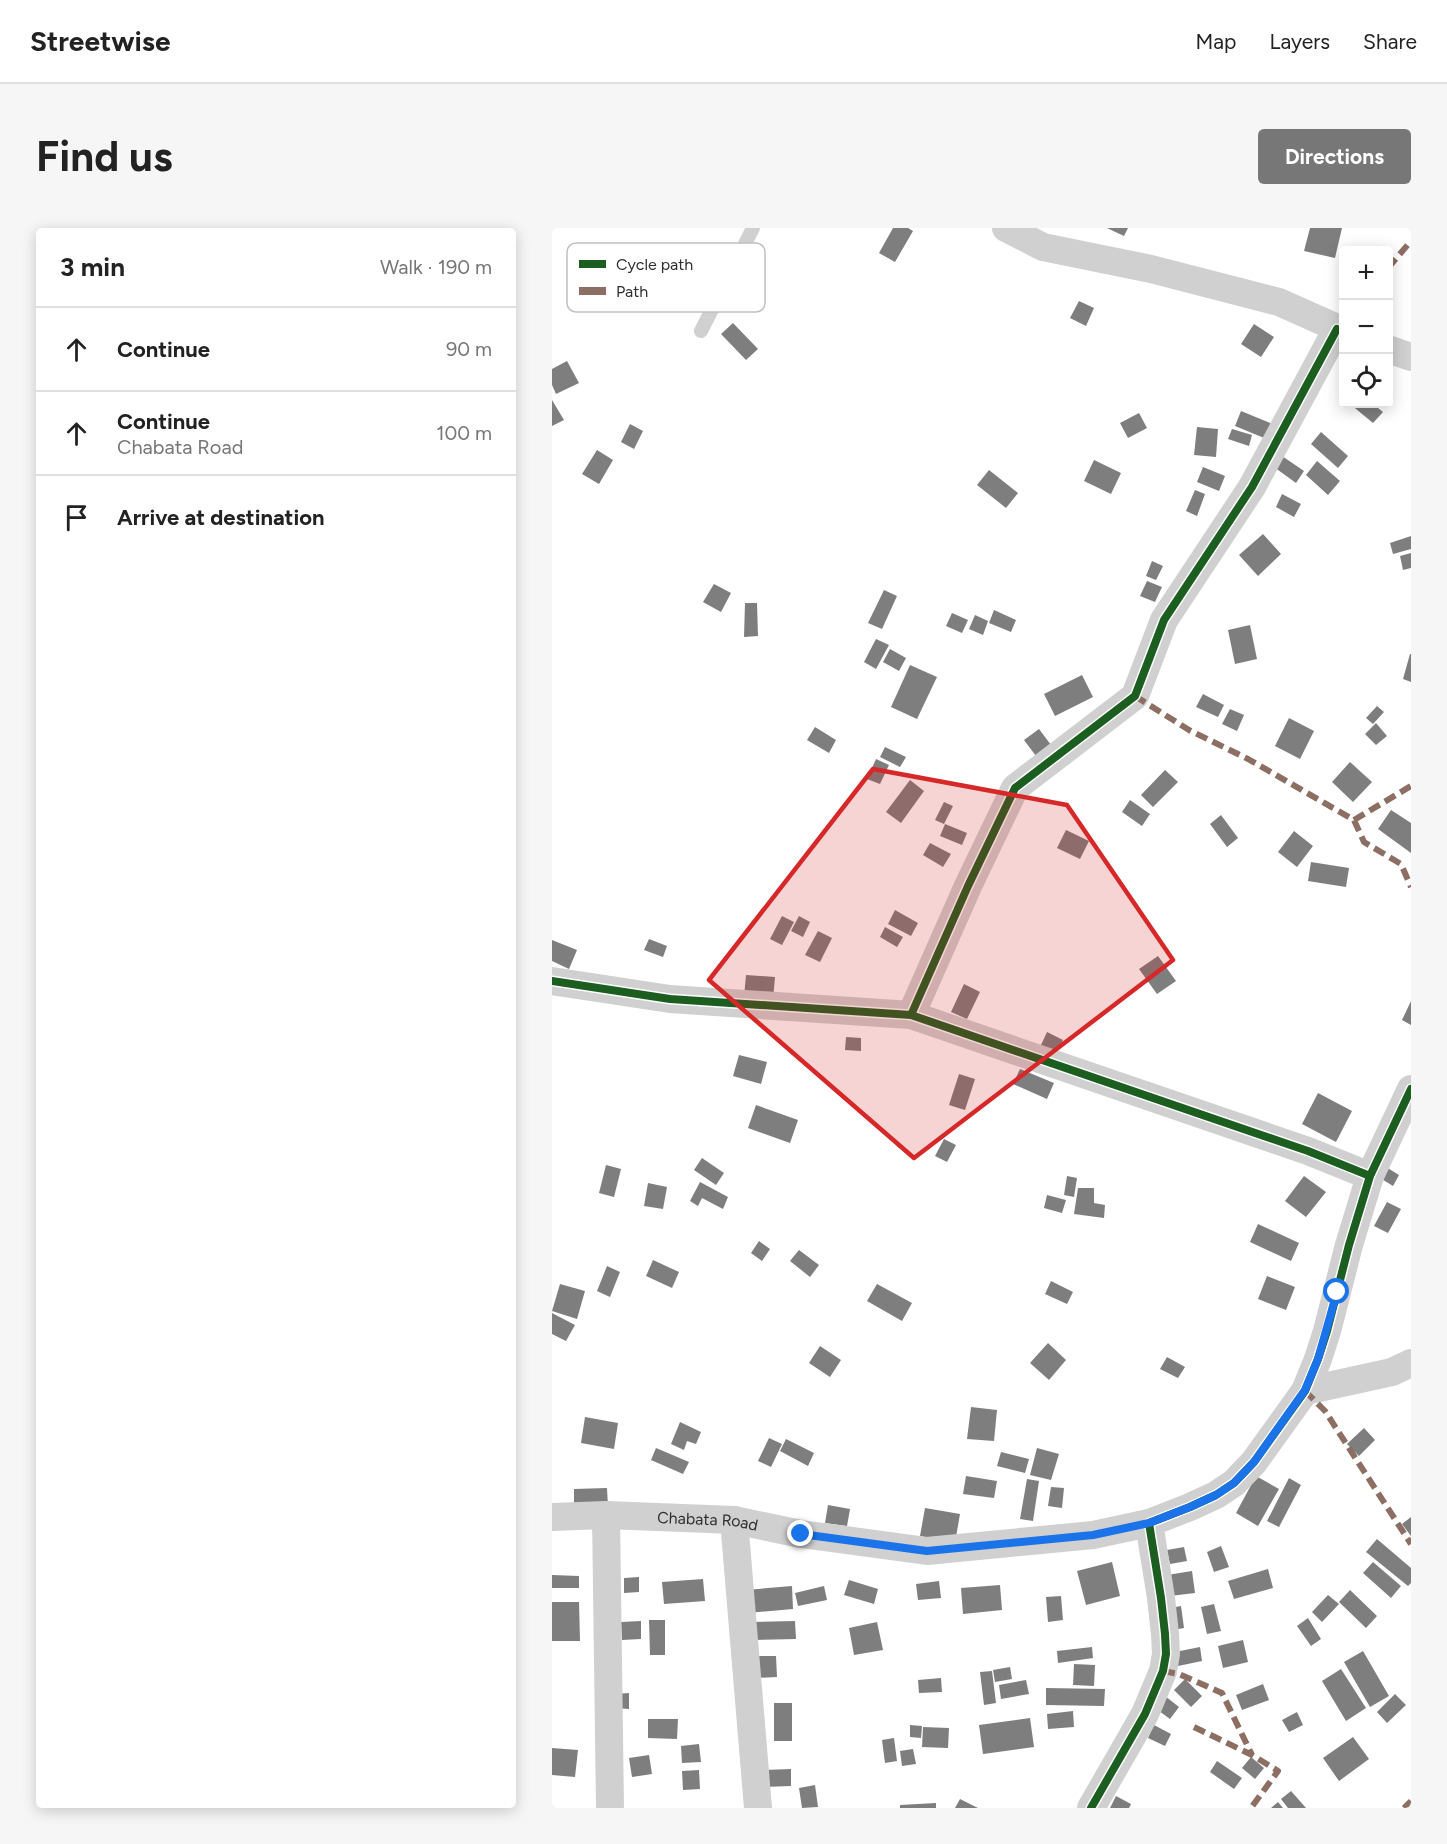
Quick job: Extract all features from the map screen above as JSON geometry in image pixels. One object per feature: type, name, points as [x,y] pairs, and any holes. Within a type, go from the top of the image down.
[{"type":"street","points":[[1006,228],[1043,247],[1151,269],[1279,302],[1339,330]]},
{"type":"street","points":[[911,1015],[968,886],[1015,788],[1135,696],[1164,620],[1252,487],[1339,332]]},
{"type":"street","points":[[1393,350],[1411,357]]},
{"type":"street","points":[[552,981],[670,999],[911,1015],[1308,1151],[1370,1176]]},
{"type":"street","name":"Chabata Road","points":[[552,1517],[606,1515],[734,1520],[801,1534],[927,1551],[1093,1535],[1149,1523],[1216,1495],[1234,1483],[1254,1462],[1305,1390],[1327,1331],[1370,1176],[1411,1089]]},
{"type":"street","points":[[1305,1390],[1392,1371],[1411,1363]]},
{"type":"street","points":[[606,1515],[610,1808]]},
{"type":"street","points":[[734,1520],[758,1808]]},
{"type":"street","points":[[1092,1808],[1145,1714],[1163,1671],[1166,1654],[1164,1622],[1149,1523]]},
{"type":"lane","points":[[745,243],[753,228]]},
{"type":"lane","points":[[701,331],[711,312]]},
{"type":"highlighted area","points":[[873,769],[1067,805],[1173,960],[914,1158],[709,980]]},
{"type":"building","points":[[893,228],[908,228],[913,231],[895,262],[879,253]]},
{"type":"building","points":[[1107,228],[1128,228],[1124,236]]},
{"type":"building","points":[[1310,228],[1342,228],[1335,258],[1304,251]]},
{"type":"building","points":[[1079,301],[1094,308],[1086,326],[1070,318]]},
{"type":"building","points":[[733,323],[758,349],[746,360],[721,334]]},
{"type":"building","points":[[1254,324],[1274,337],[1261,357],[1241,344]]},
{"type":"building","points":[[567,361],[579,383],[556,394],[552,385],[552,369]]},
{"type":"building","points":[[552,400],[564,420],[552,426]]},
{"type":"building","points":[[1355,408],[1378,408],[1383,412],[1373,423]]},
{"type":"building","points":[[1241,411],[1275,425],[1269,440],[1235,426]]},
{"type":"building","points":[[1139,413],[1147,428],[1128,438],[1120,423]]},
{"type":"building","points":[[630,424],[643,431],[634,449],[621,442]]},
{"type":"building","points":[[1197,427],[1218,429],[1216,457],[1194,455]]},
{"type":"building","points":[[1232,429],[1252,435],[1249,446],[1228,439]]},
{"type":"building","points":[[1321,432],[1348,456],[1338,468],[1311,444]]},
{"type":"building","points":[[597,450],[613,460],[599,484],[582,474]]},
{"type":"building","points":[[1282,456],[1304,471],[1296,483],[1274,467]]},
{"type":"building","points":[[1094,460],[1121,473],[1111,494],[1084,481]]},
{"type":"building","points":[[1317,461],[1340,481],[1328,495],[1306,475]]},
{"type":"building","points":[[1203,467],[1225,476],[1219,491],[1197,482]]},
{"type":"building","points":[[989,470],[1018,493],[1006,508],[977,485]]},
{"type":"building","points":[[1195,490],[1205,494],[1197,516],[1186,511]]},
{"type":"building","points":[[1282,494],[1301,504],[1294,517],[1276,507]]},
{"type":"building","points":[[1263,534],[1281,554],[1258,576],[1239,555]]},
{"type":"building","points":[[1411,536],[1411,549],[1393,554],[1390,543]]},
{"type":"building","points":[[1411,553],[1411,568],[1403,570],[1400,556]]},
{"type":"building","points":[[1152,561],[1163,566],[1156,580],[1146,576]]},
{"type":"building","points":[[1147,581],[1162,587],[1155,602],[1140,596]]},
{"type":"building","points":[[714,584],[731,593],[721,612],[703,602]]},
{"type":"building","points":[[884,590],[897,596],[882,629],[868,623]]},
{"type":"building","points":[[745,603],[757,603],[758,636],[744,637]]},
{"type":"building","points":[[994,610],[1016,620],[1011,632],[989,623]]},
{"type":"building","points":[[952,613],[968,620],[962,633],[946,626]]},
{"type":"building","points":[[975,615],[988,621],[983,635],[969,629]]},
{"type":"building","points":[[1250,625],[1257,659],[1235,664],[1228,630]]},
{"type":"building","points":[[876,639],[889,645],[876,669],[864,662]]},
{"type":"building","points":[[890,649],[906,658],[899,671],[883,662]]},
{"type":"building","points":[[1411,654],[1411,682],[1403,679]]},
{"type":"building","points":[[910,665],[937,677],[917,719],[891,707]]},
{"type":"building","points":[[1082,675],[1093,697],[1055,716],[1044,694]]},
{"type":"building","points":[[1203,694],[1224,705],[1218,717],[1196,707]]},
{"type":"building","points":[[1377,706],[1384,712],[1373,724],[1366,718]]},
{"type":"building","points":[[1230,709],[1244,715],[1237,731],[1222,724]]},
{"type":"building","points":[[1289,718],[1314,731],[1300,759],[1275,746]]},
{"type":"building","points":[[1376,723],[1387,736],[1376,745],[1365,734]]},
{"type":"building","points":[[815,727],[836,740],[829,753],[807,740]]},
{"type":"building","points":[[1039,729],[1057,753],[1042,764],[1024,740]]},
{"type":"building","points":[[885,747],[906,757],[900,767],[880,757]]},
{"type":"building","points":[[876,759],[889,765],[880,784],[867,779]]},
{"type":"building","points":[[1350,762],[1372,782],[1353,802],[1332,782]]},
{"type":"building","points":[[1165,770],[1178,782],[1153,807],[1141,795]]},
{"type":"building","points":[[910,780],[924,791],[901,823],[886,812]]},
{"type":"building","points":[[1130,800],[1150,814],[1142,826],[1122,812]]},
{"type":"building","points":[[944,802],[953,806],[944,824],[935,820]]},
{"type":"building","points":[[1391,810],[1411,823],[1411,853],[1378,829]]},
{"type":"building","points":[[1221,815],[1238,838],[1227,847],[1210,824]]},
{"type":"building","points":[[945,824],[967,833],[962,845],[940,836]]},
{"type":"building","points":[[1066,830],[1089,841],[1080,859],[1057,848]]},
{"type":"building","points":[[1294,831],[1313,846],[1297,867],[1278,852]]},
{"type":"building","points":[[930,843],[951,854],[943,867],[923,855]]},
{"type":"building","points":[[1311,862],[1349,868],[1346,887],[1308,881]]},
{"type":"building","points":[[895,910],[918,923],[911,936],[888,924]]},
{"type":"building","points":[[782,916],[794,922],[782,945],[770,939]]},
{"type":"building","points":[[799,916],[810,922],[803,937],[791,931]]},
{"type":"building","points":[[885,927],[903,937],[897,947],[880,937]]},
{"type":"building","points":[[818,931],[832,938],[820,962],[805,955]]},
{"type":"building","points":[[649,939],[667,946],[663,957],[644,950]]},
{"type":"building","points":[[552,940],[577,950],[569,969],[552,961]]},
{"type":"building","points":[[1158,956],[1176,981],[1157,994],[1139,969]]},
{"type":"building","points":[[746,975],[775,977],[773,1000],[744,997]]},
{"type":"building","points":[[964,984],[980,992],[967,1019],[951,1012]]},
{"type":"building","points":[[1411,1001],[1411,1025],[1402,1020]]},
{"type":"building","points":[[1047,1032],[1063,1040],[1057,1053],[1041,1045]]},
{"type":"building","points":[[846,1037],[861,1038],[861,1051],[845,1050]]},
{"type":"building","points":[[739,1055],[767,1062],[761,1084],[733,1076]]},
{"type":"building","points":[[1020,1069],[1054,1083],[1047,1099],[1013,1084]]},
{"type":"building","points":[[959,1074],[975,1079],[965,1110],[949,1105]]},
{"type":"building","points":[[1318,1093],[1352,1111],[1336,1142],[1302,1124]]},
{"type":"building","points":[[756,1105],[798,1120],[790,1143],[748,1128]]},
{"type":"building","points":[[944,1139],[956,1145],[947,1162],[935,1156]]},
{"type":"building","points":[[702,1158],[724,1173],[716,1185],[694,1170]]},
{"type":"building","points":[[606,1165],[621,1169],[614,1197],[599,1193]]},
{"type":"building","points":[[1386,1167],[1399,1175],[1393,1186],[1380,1178]]},
{"type":"building","points":[[1067,1176],[1077,1178],[1074,1197],[1064,1195]]},
{"type":"building","points":[[1304,1176],[1326,1192],[1306,1217],[1285,1201]]},
{"type":"building","points":[[700,1182],[728,1197],[723,1209],[702,1198],[698,1206],[690,1201]]},
{"type":"building","points":[[648,1183],[667,1187],[663,1209],[644,1206]]},
{"type":"building","points":[[1078,1188],[1094,1188],[1094,1203],[1105,1205],[1104,1218],[1074,1214]]},
{"type":"building","points":[[1047,1195],[1066,1200],[1062,1213],[1044,1208]]},
{"type":"building","points":[[1387,1202],[1401,1209],[1388,1233],[1374,1226]]},
{"type":"building","points":[[1258,1224],[1299,1243],[1291,1261],[1250,1242]]},
{"type":"building","points":[[759,1241],[770,1249],[762,1261],[751,1253]]},
{"type":"building","points":[[799,1250],[819,1265],[810,1277],[790,1261]]},
{"type":"building","points":[[653,1260],[679,1272],[672,1288],[646,1276]]},
{"type":"building","points":[[607,1266],[620,1272],[610,1297],[597,1291]]},
{"type":"building","points":[[1267,1276],[1295,1287],[1286,1310],[1258,1299]]},
{"type":"building","points":[[1051,1281],[1073,1292],[1067,1304],[1045,1294]]},
{"type":"building","points":[[560,1284],[585,1291],[577,1319],[552,1311]]},
{"type":"building","points":[[877,1284],[912,1303],[902,1321],[867,1301]]},
{"type":"building","points":[[552,1313],[575,1325],[566,1341],[552,1334]]},
{"type":"building","points":[[1048,1343],[1066,1360],[1049,1380],[1030,1363]]},
{"type":"building","points":[[820,1346],[841,1360],[830,1377],[809,1363]]},
{"type":"building","points":[[1167,1357],[1185,1367],[1178,1378],[1160,1369]]},
{"type":"building","points":[[971,1407],[997,1410],[994,1441],[967,1439]]},
{"type":"building","points":[[585,1417],[618,1423],[614,1449],[581,1443]]},
{"type":"building","points":[[680,1422],[701,1432],[696,1444],[687,1441],[684,1450],[671,1444]]},
{"type":"building","points":[[1364,1428],[1375,1440],[1359,1456],[1347,1444]]},
{"type":"building","points":[[769,1438],[782,1444],[771,1467],[758,1461]]},
{"type":"building","points":[[786,1439],[814,1453],[808,1466],[780,1451]]},
{"type":"building","points":[[656,1448],[689,1462],[683,1474],[651,1460]]},
{"type":"building","points":[[1037,1448],[1059,1454],[1051,1480],[1030,1475]]},
{"type":"building","points":[[1001,1452],[1029,1459],[1025,1473],[997,1466]]},
{"type":"building","points":[[966,1476],[997,1481],[994,1498],[963,1494]]},
{"type":"building","points":[[1256,1476],[1279,1489],[1258,1526],[1236,1513]]},
{"type":"building","points":[[1289,1478],[1301,1485],[1279,1527],[1267,1521]]},
{"type":"building","points":[[1027,1479],[1039,1481],[1033,1521],[1020,1519]]},
{"type":"building","points":[[1051,1487],[1064,1488],[1062,1508],[1048,1506]]},
{"type":"building","points":[[607,1488],[608,1507],[574,1507],[574,1489]]},
{"type":"building","points":[[828,1505],[850,1509],[847,1526],[825,1523]]},
{"type":"building","points":[[925,1508],[960,1514],[955,1543],[920,1536]]},
{"type":"building","points":[[1411,1517],[1411,1536],[1402,1524]]},
{"type":"building","points":[[1377,1539],[1411,1568],[1411,1583],[1408,1586],[1366,1552]]},
{"type":"building","points":[[1221,1546],[1229,1567],[1214,1572],[1207,1552]]},
{"type":"building","points":[[1184,1547],[1187,1561],[1170,1564],[1167,1550]]},
{"type":"building","points":[[1112,1562],[1120,1596],[1086,1605],[1077,1571]]},
{"type":"building","points":[[1373,1562],[1401,1586],[1391,1598],[1363,1573]]},
{"type":"building","points":[[1268,1569],[1273,1588],[1234,1599],[1228,1581]]},
{"type":"building","points":[[1192,1571],[1195,1593],[1170,1596],[1167,1575]]},
{"type":"building","points":[[552,1575],[579,1576],[579,1588],[552,1588]]},
{"type":"building","points":[[639,1577],[639,1592],[624,1593],[624,1578]]},
{"type":"building","points":[[703,1579],[705,1601],[664,1604],[662,1582]]},
{"type":"building","points":[[849,1580],[878,1589],[874,1604],[844,1595]]},
{"type":"building","points":[[939,1581],[941,1598],[918,1600],[916,1584]]},
{"type":"building","points":[[1000,1585],[1002,1610],[963,1614],[961,1588]]},
{"type":"building","points":[[792,1586],[793,1609],[747,1613],[746,1590]]},
{"type":"building","points":[[824,1586],[827,1600],[798,1606],[795,1593]]},
{"type":"building","points":[[1350,1590],[1377,1616],[1366,1628],[1339,1602]]},
{"type":"building","points":[[1328,1595],[1339,1604],[1322,1622],[1312,1612]]},
{"type":"building","points":[[1061,1596],[1063,1620],[1048,1622],[1046,1597]]},
{"type":"building","points":[[552,1602],[579,1602],[580,1641],[552,1641]]},
{"type":"building","points":[[1214,1604],[1221,1631],[1207,1634],[1201,1607]]},
{"type":"building","points":[[1181,1606],[1184,1628],[1173,1630],[1170,1608]]},
{"type":"building","points":[[1308,1618],[1321,1639],[1311,1646],[1297,1626]]},
{"type":"building","points":[[649,1620],[665,1620],[665,1655],[650,1655]]},
{"type":"building","points":[[641,1621],[641,1639],[622,1640],[621,1622]]},
{"type":"building","points":[[795,1621],[796,1639],[752,1640],[752,1622]]},
{"type":"building","points":[[877,1622],[883,1650],[854,1655],[849,1628]]},
{"type":"building","points":[[1243,1640],[1248,1662],[1223,1668],[1218,1646]]},
{"type":"building","points":[[1092,1647],[1093,1658],[1058,1663],[1057,1651]]},
{"type":"building","points":[[1200,1647],[1202,1661],[1178,1666],[1175,1652]]},
{"type":"building","points":[[1363,1651],[1389,1696],[1370,1707],[1344,1662]]},
{"type":"building","points":[[754,1656],[776,1656],[777,1677],[755,1678]]},
{"type":"building","points":[[1074,1664],[1095,1665],[1094,1686],[1073,1685]]},
{"type":"building","points":[[1010,1667],[1012,1679],[995,1682],[993,1670]]},
{"type":"building","points":[[1341,1669],[1366,1708],[1346,1721],[1322,1681]]},
{"type":"building","points":[[992,1671],[996,1703],[984,1705],[980,1672]]},
{"type":"building","points":[[941,1678],[942,1692],[919,1693],[918,1680]]},
{"type":"building","points":[[1185,1679],[1202,1696],[1191,1707],[1174,1690]]},
{"type":"building","points":[[1026,1680],[1029,1694],[1001,1699],[999,1685]]},
{"type":"building","points":[[1263,1684],[1269,1700],[1242,1710],[1236,1695]]},
{"type":"building","points":[[1046,1688],[1105,1689],[1104,1706],[1046,1705]]},
{"type":"building","points":[[629,1693],[629,1709],[615,1708],[615,1694]]},
{"type":"building","points":[[1395,1694],[1406,1705],[1387,1723],[1377,1712]]},
{"type":"building","points":[[1165,1696],[1179,1707],[1170,1719],[1155,1708]]},
{"type":"building","points":[[774,1703],[792,1703],[792,1741],[774,1741]]},
{"type":"building","points":[[1073,1711],[1074,1727],[1048,1729],[1047,1714]]},
{"type":"building","points":[[1297,1712],[1303,1725],[1289,1732],[1282,1720]]},
{"type":"building","points":[[1030,1718],[1034,1747],[983,1754],[979,1725]]},
{"type":"building","points":[[648,1719],[678,1719],[677,1739],[648,1738]]},
{"type":"building","points":[[910,1725],[922,1726],[921,1738],[910,1737]]},
{"type":"building","points":[[1154,1725],[1171,1734],[1165,1746],[1148,1738]]},
{"type":"building","points":[[923,1727],[949,1728],[948,1748],[922,1747]]},
{"type":"building","points":[[1353,1737],[1369,1759],[1339,1781],[1323,1758]]},
{"type":"building","points":[[894,1738],[897,1761],[885,1763],[882,1740]]},
{"type":"building","points":[[699,1744],[701,1762],[682,1763],[681,1746]]},
{"type":"building","points":[[552,1748],[578,1750],[575,1777],[552,1775]]},
{"type":"building","points":[[913,1749],[916,1764],[902,1766],[900,1751]]},
{"type":"building","points":[[649,1755],[652,1774],[632,1777],[629,1758]]},
{"type":"building","points":[[1251,1757],[1264,1768],[1255,1779],[1242,1768]]},
{"type":"building","points":[[1217,1761],[1242,1778],[1234,1789],[1210,1772]]},
{"type":"building","points":[[791,1769],[791,1786],[763,1787],[763,1770]]},
{"type":"building","points":[[699,1770],[700,1789],[683,1790],[682,1771]]},
{"type":"building","points":[[815,1785],[818,1807],[802,1808],[799,1788]]},
{"type":"building","points":[[1291,1791],[1306,1808],[1288,1808],[1281,1799]]},
{"type":"building","points":[[1116,1796],[1131,1804],[1129,1808],[1110,1808]]},
{"type":"building","points":[[960,1799],[978,1808],[955,1808]]},
{"type":"building","points":[[1278,1802],[1283,1808],[1271,1808]]},
{"type":"building","points":[[936,1803],[936,1808],[900,1808],[900,1805]]},
{"type":"marked path","points":[[1393,262],[1411,241]]},
{"type":"marked path","points":[[1135,696],[1189,730],[1248,759],[1354,820],[1364,842],[1401,864],[1411,887]]},
{"type":"marked path","points":[[1354,820],[1411,786]]},
{"type":"marked path","points":[[1305,1391],[1325,1411],[1411,1544]]},
{"type":"marked path","points":[[1163,1671],[1179,1674],[1222,1693],[1252,1755]]},
{"type":"marked path","points":[[1194,1727],[1252,1755],[1278,1771],[1251,1808]]},
{"type":"marked path","points":[[1404,1808],[1411,1801]]},
{"type":"cycle path","points":[[911,1015],[968,886],[1015,788],[1135,696],[1164,620],[1252,487],[1337,329]]},
{"type":"cycle path","points":[[552,981],[670,999],[911,1015],[1308,1151],[1370,1176]]},
{"type":"cycle path","points":[[1091,1808],[1145,1714],[1163,1671],[1166,1654],[1165,1634],[1149,1523],[1216,1495],[1234,1483],[1254,1462],[1305,1391],[1327,1331],[1370,1176],[1411,1089]]},
{"type":"route","points":[[801,1534],[927,1551],[1093,1535],[1149,1523],[1190,1507],[1216,1495],[1234,1483],[1254,1462],[1305,1390],[1318,1359],[1337,1292]]}]
